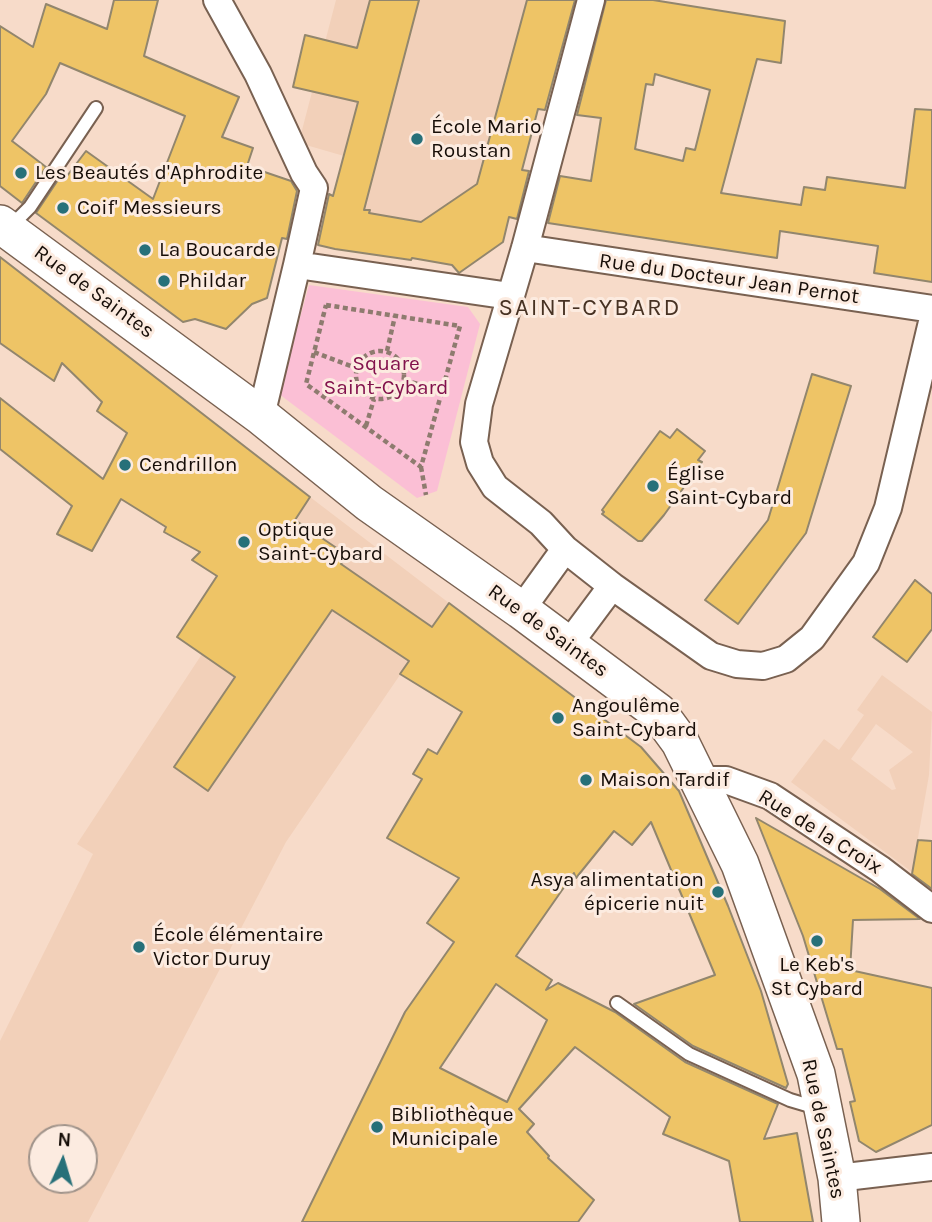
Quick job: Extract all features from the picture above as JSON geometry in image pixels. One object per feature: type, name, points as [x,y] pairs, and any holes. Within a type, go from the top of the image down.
[{"type":"main road","name":"Rue de Saintes","points":[[3,231],[261,416],[369,503],[521,610],[657,712],[680,742],[740,864],[816,1074],[837,1178],[841,1222]]},
{"type":"street","points":[[217,0],[313,188],[261,416]]},
{"type":"street","points":[[591,0],[525,248],[479,404],[474,442],[480,463],[495,487],[541,523],[565,549],[612,586],[711,656],[737,664],[764,666],[786,659],[811,638],[866,563],[888,508],[932,322]]},
{"type":"street","name":"Rue du Docteur Jean Pernot","points":[[525,248],[932,309]]},
{"type":"street","points":[[297,265],[510,296]]},
{"type":"street","points":[[521,610],[565,549]]},
{"type":"street","points":[[568,645],[612,586]]},
{"type":"street","name":"Rue de la Croix","points":[[698,780],[726,780],[770,796],[880,869],[932,909]]},
{"type":"street","points":[[837,1178],[932,1167]]},
{"type":"lane","points":[[3,231],[30,207],[96,108]]},
{"type":"lane","points":[[617,1003],[689,1054],[790,1100],[824,1111]]},
{"type":"path","points":[[421,467],[306,384],[326,305],[460,326],[421,467],[426,495]]},
{"type":"path","points":[[387,351],[395,316]]},
{"type":"path","points":[[374,351],[387,351],[397,357],[404,368],[404,380],[398,392],[387,398],[374,399],[362,392],[356,381],[356,368],[363,357],[374,351]]},
{"type":"path","points":[[314,352],[356,368]]},
{"type":"path","points":[[404,380],[443,391]]},
{"type":"path","points":[[366,426],[374,399]]},
{"type":"shaded area","name":"École Mario Roustan","points":[[336,0],[566,0],[501,225],[505,233],[503,242],[463,270],[454,268],[448,260],[443,264],[321,245],[344,156],[306,145],[301,134]]},
{"type":"shaded area","name":"École élémentaire Victor Duruy","points":[[310,497],[449,603],[286,842],[88,1222],[0,1222],[0,1041],[93,854],[77,844],[202,654]]},
{"type":"shaded area","points":[[882,675],[932,712],[929,775],[912,872],[791,782],[824,739],[839,750],[864,715],[857,710]],"holes":[[[876,724],[913,752],[889,770],[896,789],[892,790],[851,759]]]},
{"type":"green space","name":"Square Saint-Cybard","points":[[309,285],[468,307],[480,324],[437,491],[417,498],[279,394]]},
{"type":"building","points":[[114,0],[158,0],[144,56],[239,97],[222,137],[253,148],[247,166],[291,181],[297,191],[287,239],[282,238],[267,298],[252,304],[226,329],[195,319],[183,322],[36,213],[60,177],[64,180],[86,151],[153,199],[185,116],[60,63],[46,94],[12,141],[46,167],[22,203],[0,186],[0,26],[33,47],[46,4],[107,29]]},
{"type":"building","points":[[370,0],[419,0],[364,210],[421,222],[477,184],[527,0],[575,0],[545,110],[538,109],[522,170],[529,171],[517,219],[509,217],[503,242],[459,273],[452,265],[318,245],[329,194],[333,196],[358,102],[293,87],[305,35],[357,48]]},
{"type":"building","points":[[606,0],[653,0],[785,21],[781,63],[757,59],[721,193],[801,205],[804,187],[825,190],[827,177],[905,188],[915,109],[932,110],[932,282],[874,273],[878,246],[780,231],[777,258],[548,223],[560,176],[591,181],[601,118],[577,115]],"holes":[[[655,74],[710,90],[695,150],[686,148],[683,161],[635,149],[646,84],[653,85]]]},
{"type":"building","points":[[0,257],[310,497],[295,520],[347,555],[341,564],[432,627],[449,603],[641,747],[679,791],[728,906],[761,991],[788,1084],[786,1088],[693,1046],[634,1004],[715,975],[651,822],[632,845],[614,831],[576,878],[574,873],[516,956],[552,980],[546,990],[558,983],[615,1012],[685,1062],[778,1104],[764,1139],[797,1133],[813,1222],[740,1222],[729,1161],[663,1134],[670,1117],[575,1047],[519,1109],[534,1124],[527,1132],[548,1158],[594,1200],[578,1222],[302,1222],[405,1012],[454,942],[427,923],[459,878],[387,838],[422,779],[413,774],[428,749],[437,754],[462,712],[400,674],[409,661],[332,610],[208,791],[174,767],[235,677],[177,637],[217,576],[192,560],[200,552],[164,532],[166,527],[121,499],[92,551],[57,534],[72,506],[0,449],[0,398],[103,479],[127,433],[97,411],[102,402],[62,363],[54,381],[0,343]],"holes":[[[496,984],[547,1020],[507,1102],[440,1068]]]},
{"type":"building","points":[[812,374],[851,386],[806,533],[738,624],[705,600],[768,520]]},
{"type":"building","name":"Église Saint-Cybard","points":[[677,429],[705,451],[698,460],[702,462],[664,515],[642,541],[638,541],[602,514],[602,510],[660,431],[670,438]]},
{"type":"building","points":[[915,580],[932,594],[932,629],[907,662],[873,637]]},
{"type":"building","points":[[756,818],[880,889],[920,919],[853,920],[850,970],[932,988],[932,1125],[876,1152],[859,1141],[850,1102],[855,1101],[842,1049],[837,1049],[803,936]]},
{"type":"building","points":[[918,840],[932,841],[932,889],[912,874]]},
{"type":"place","name":"École Mario Roustan","points":[[417,139]]},
{"type":"place","name":"Les Beautés d'Aphrodite","points":[[21,173]]},
{"type":"place","name":"Coif' Messieurs","points":[[63,208]]},
{"type":"place","name":"La Boucarde","points":[[145,250]]},
{"type":"place","name":"Phildar","points":[[164,281]]},
{"type":"place","name":"Cendrillon","points":[[125,465]]},
{"type":"place","name":"Église Saint-Cybard","points":[[653,486]]},
{"type":"place","name":"Optique Saint-Cybard","points":[[244,542]]},
{"type":"place","name":"Angoulême Saint-Cybard","points":[[558,718]]},
{"type":"place","name":"Maison Tardif","points":[[586,780]]},
{"type":"place","name":"Asya alimentation épicerie nuit","points":[[718,892]]},
{"type":"place","name":"Le Keb's St Cybard","points":[[817,941]]},
{"type":"place","name":"École élémentaire Victor Duruy","points":[[139,947]]},
{"type":"place","name":"Bibliothèque Municipale","points":[[377,1127]]},
{"type":"district","name":"SAINT-CYBARD","points":[[590,308]]}]
